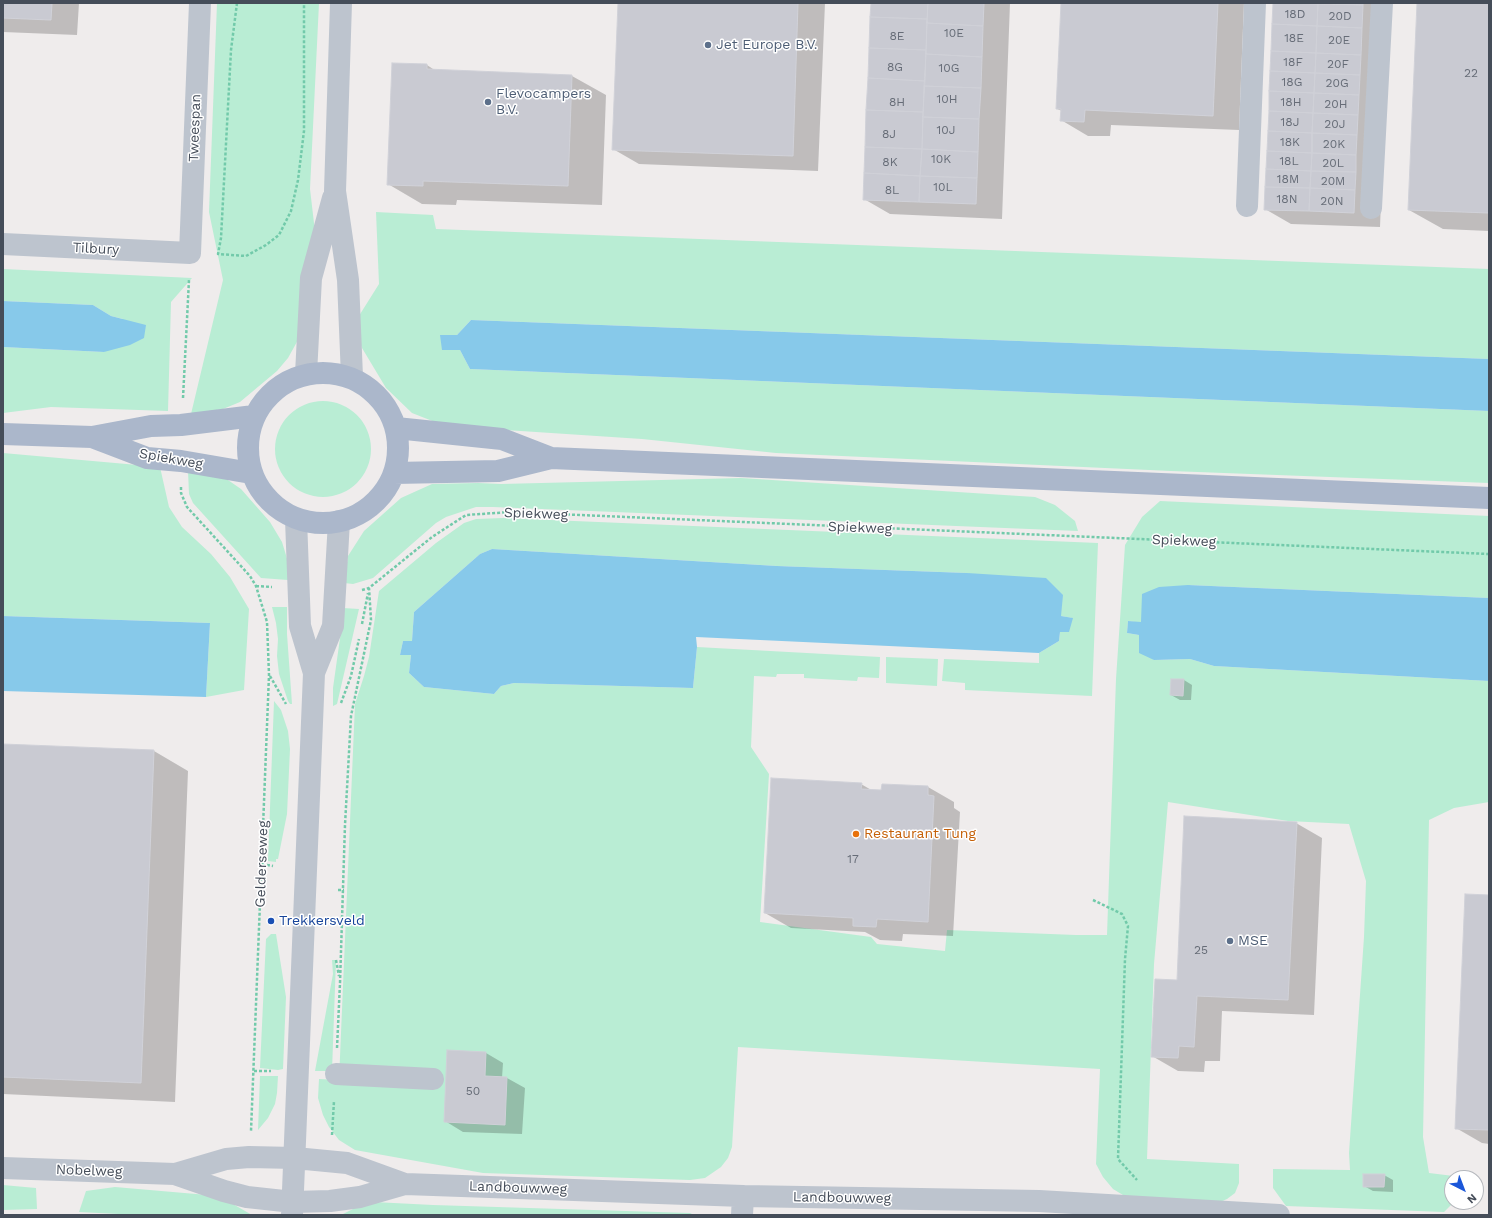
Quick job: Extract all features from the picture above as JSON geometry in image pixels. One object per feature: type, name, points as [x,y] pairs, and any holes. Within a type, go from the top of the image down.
[{"type":"main road","points":[[329,372],[352,377],[372,389],[387,407],[396,428],[399,451],[394,473],[382,495],[363,512],[339,522],[318,524],[296,519],[277,508],[262,493],[251,473],[247,444],[254,416],[266,397],[284,382],[306,374],[329,372]]},
{"type":"main road","name":"Spiekweg","points":[[3,434],[92,437],[151,426],[181,426],[254,416]]},
{"type":"main road","points":[[396,428],[502,439],[551,458]]},
{"type":"main road","name":"Spiekweg","points":[[92,437],[147,458],[181,461],[251,473]]},
{"type":"main road","points":[[394,473],[498,471],[551,458],[1489,498]]},
{"type":"street","name":"Tweespan","points":[[190,253],[200,3]]},
{"type":"street","points":[[341,3],[335,192],[348,280],[352,377]]},
{"type":"street","points":[[1247,206],[1255,3]]},
{"type":"street","points":[[1371,208],[1382,3]]},
{"type":"street","points":[[306,374],[311,278],[335,192]]},
{"type":"street","name":"Tilbury","points":[[3,244],[190,253]]},
{"type":"street","points":[[292,1209],[314,673],[300,626],[296,519]]},
{"type":"street","points":[[314,673],[333,626],[339,522]]},
{"type":"street","points":[[336,1074],[433,1079]]},
{"type":"street","name":"Nobelweg","points":[[175,1174],[226,1159],[249,1157],[294,1158]]},
{"type":"street","name":"Landbouwweg","points":[[294,1158],[347,1163],[405,1184],[743,1205],[1147,1208],[1279,1215]]},
{"type":"street","name":"Nobelweg","points":[[3,1168],[175,1174],[224,1191],[292,1209]]},
{"type":"street","name":"Landbouwweg","points":[[292,1209],[330,1201],[360,1197],[405,1184]]},
{"type":"path","points":[[237,3],[231,50],[221,238],[218,254],[246,256],[266,245],[279,235],[291,211],[298,180],[304,131],[304,3]]},
{"type":"path","name":"Spiekweg","points":[[369,588],[432,537],[466,515],[510,512],[1489,554]]},
{"type":"path","name":"Gelderseweg","points":[[249,1157],[262,864],[269,660],[267,622],[256,586],[299,589]]},
{"type":"path","points":[[336,590],[358,591],[369,588]]},
{"type":"path","points":[[361,625],[369,588]]},
{"type":"path","points":[[330,1161],[336,1074],[344,890],[345,825],[351,716],[371,620],[369,588]]},
{"type":"path","points":[[339,708],[351,676],[360,632]]},
{"type":"path","points":[[262,864],[273,866]]},
{"type":"path","points":[[338,890],[344,890]]},
{"type":"path","points":[[1093,900],[1122,914],[1128,926],[1125,959],[1118,1159],[1144,1188],[1147,1208]]},
{"type":"path","points":[[336,960],[340,983]]},
{"type":"green space","points":[[217,3],[319,3],[310,189],[321,283],[298,340],[288,358],[277,371],[240,402],[223,409],[191,414],[223,280],[209,212]]},
{"type":"green space","points":[[376,212],[433,215],[436,229],[1489,269],[1489,359],[471,320],[457,335],[440,335],[460,350],[470,369],[1489,411],[1489,483],[1171,471],[776,453],[642,439],[445,426],[412,413],[386,388],[362,348],[357,336],[357,319],[379,284]]},
{"type":"green space","points":[[3,269],[192,278],[171,302],[168,411],[51,407],[3,413],[3,347],[104,352],[123,319],[111,316],[93,305],[3,301]]},
{"type":"green space","points":[[323,401],[342,404],[357,415],[368,430],[371,449],[368,468],[357,483],[342,494],[323,497],[304,494],[289,483],[278,468],[275,449],[278,430],[289,415],[304,404]]},
{"type":"green space","points":[[3,453],[160,467],[169,507],[182,527],[211,554],[230,577],[249,609],[244,690],[206,697],[210,623],[3,616]]},
{"type":"green space","points":[[188,471],[225,478],[241,489],[270,522],[282,542],[289,565],[288,580],[261,578],[193,503],[189,494]]},
{"type":"green space","points":[[741,478],[1035,497],[1055,505],[1075,521],[1078,531],[476,507],[446,517],[436,523],[373,578],[353,584],[344,583],[348,556],[364,531],[401,498],[432,484],[501,484]]},
{"type":"green space","points":[[1160,501],[1489,516],[1489,598],[1188,585],[1141,623],[1128,621],[1127,633],[1139,635],[1154,660],[1190,659],[1214,666],[1489,681],[1489,802],[1454,808],[1429,820],[1423,1137],[1429,1173],[1444,1175],[1444,1210],[1446,1210],[1444,1212],[1286,1206],[1273,1188],[1273,1169],[1350,1170],[1349,1153],[1364,937],[1366,881],[1349,824],[1288,821],[1168,802],[1154,964],[1147,1159],[1239,1164],[1239,1183],[1235,1193],[1218,1203],[1128,1198],[1113,1189],[1103,1177],[1096,1164],[1100,1069],[738,1047],[732,1147],[728,1158],[721,1167],[705,1178],[690,1180],[483,1173],[355,1150],[339,1140],[329,1127],[323,1115],[318,1098],[319,1079],[339,1080],[355,704],[369,657],[379,591],[436,543],[464,523],[476,519],[503,518],[1098,543],[1092,696],[965,690],[965,683],[942,681],[944,659],[1039,663],[1039,653],[1059,641],[1060,632],[1070,625],[1072,618],[1061,616],[967,573],[777,566],[492,549],[480,554],[414,612],[412,641],[403,641],[400,655],[411,655],[409,673],[424,687],[494,694],[501,686],[514,683],[693,688],[697,647],[880,657],[879,678],[858,677],[857,681],[804,678],[804,674],[777,674],[776,677],[754,676],[751,747],[769,774],[760,922],[871,937],[877,944],[945,951],[947,930],[1107,935],[1116,679],[1125,545],[1142,517]]},
{"type":"green space","points":[[272,607],[287,607],[287,634],[292,704],[288,701],[279,674],[277,656],[278,639]]},
{"type":"green space","points":[[343,608],[359,609],[337,704],[333,706],[333,688]]},
{"type":"green space","points":[[886,657],[938,659],[937,686],[886,683]]},
{"type":"green space","points":[[274,701],[281,710],[288,731],[290,749],[287,814],[278,859],[276,859],[276,862],[268,861]]},
{"type":"green space","points":[[271,934],[276,934],[286,997],[283,1069],[278,1070],[260,1068],[266,939]]},
{"type":"green space","points":[[332,960],[336,960],[332,1071],[315,1071],[333,974]]},
{"type":"green space","points":[[260,1076],[278,1076],[275,1104],[268,1118],[258,1130]]},
{"type":"green space","points":[[3,1185],[36,1188],[37,1209],[3,1210]]},
{"type":"green space","points":[[115,1187],[219,1196],[252,1215],[138,1215],[79,1212],[86,1191]]},
{"type":"green space","points":[[374,1202],[690,1213],[694,1215],[341,1215],[359,1206]]},
{"type":"water","points":[[3,301],[93,305],[111,316],[146,325],[144,338],[130,345],[104,352],[3,347]]},
{"type":"water","points":[[471,320],[1489,359],[1489,411],[470,369],[460,350],[442,350],[440,335],[457,335]]},
{"type":"water","points":[[492,549],[777,566],[967,573],[1046,578],[1063,595],[1061,616],[1073,618],[1069,632],[1060,632],[1059,641],[1039,653],[696,637],[697,647],[693,688],[514,683],[501,686],[494,694],[424,687],[409,673],[411,655],[400,655],[403,641],[412,641],[414,612],[480,554]]},
{"type":"water","points":[[1188,585],[1489,598],[1489,681],[1214,666],[1190,659],[1154,660],[1139,653],[1139,635],[1127,633],[1128,621],[1141,622],[1142,594],[1159,587]]},
{"type":"water","points":[[3,616],[210,623],[206,697],[3,691]]},
{"type":"building","points":[[3,3],[52,3],[51,20],[3,18]]},
{"type":"building","points":[[618,3],[798,3],[793,156],[612,150]]},
{"type":"building","points":[[871,3],[928,3],[927,19],[870,17]]},
{"type":"building","points":[[928,3],[984,3],[983,26],[927,23]]},
{"type":"building","points":[[1061,3],[1218,3],[1213,116],[1085,110],[1084,122],[1060,121],[1061,109],[1056,109]]},
{"type":"building","points":[[1273,3],[1318,4],[1317,26],[1272,24]]},
{"type":"building","points":[[1318,3],[1363,3],[1363,5]]},
{"type":"building","points":[[1417,3],[1489,3],[1489,213],[1408,210]]},
{"type":"building","points":[[1318,4],[1363,5],[1362,28],[1317,26]]},
{"type":"building","points":[[870,17],[927,19],[926,50],[869,48]]},
{"type":"building","points":[[927,23],[983,26],[982,57],[926,54]]},
{"type":"building","points":[[1272,24],[1317,26],[1316,53],[1271,51]]},
{"type":"building","points":[[1317,26],[1362,28],[1361,55],[1316,53]]},
{"type":"building","points":[[869,48],[926,50],[925,81],[868,78]]},
{"type":"building","points":[[1271,51],[1316,53],[1315,73],[1270,71]]},
{"type":"building","points":[[1316,53],[1361,55],[1360,75],[1315,73]]},
{"type":"building","points":[[926,54],[982,57],[981,88],[924,86]]},
{"type":"building","points":[[392,63],[427,64],[427,69],[572,75],[568,186],[423,181],[423,186],[387,185]]},
{"type":"building","points":[[1270,71],[1315,73],[1314,93],[1269,91]]},
{"type":"building","points":[[1315,73],[1360,75],[1359,95],[1314,93]]},
{"type":"building","points":[[868,78],[925,81],[923,112],[866,110]]},
{"type":"building","points":[[924,86],[981,88],[979,119],[923,117]]},
{"type":"building","points":[[1269,91],[1314,93],[1313,113],[1269,111]]},
{"type":"building","points":[[1314,93],[1359,95],[1358,115],[1313,113]]},
{"type":"building","points":[[866,110],[923,112],[922,149],[865,147]]},
{"type":"building","points":[[1269,111],[1313,113],[1312,133],[1268,131]]},
{"type":"building","points":[[1313,113],[1358,115],[1357,135],[1312,133]]},
{"type":"building","points":[[923,117],[979,119],[978,152],[922,149]]},
{"type":"building","points":[[1268,131],[1312,133],[1312,153],[1267,151]]},
{"type":"building","points":[[1312,133],[1357,135],[1356,155],[1312,153]]},
{"type":"building","points":[[865,147],[922,149],[920,176],[864,173]]},
{"type":"building","points":[[922,149],[978,152],[977,178],[920,176]]},
{"type":"building","points":[[1267,151],[1312,153],[1311,171],[1266,169]]},
{"type":"building","points":[[1312,153],[1356,155],[1356,172],[1311,171]]},
{"type":"building","points":[[1266,169],[1311,171],[1310,188],[1265,187]]},
{"type":"building","points":[[1311,171],[1356,172],[1355,190],[1310,188]]},
{"type":"building","points":[[864,173],[920,176],[919,202],[863,200]]},
{"type":"building","points":[[920,176],[977,178],[976,204],[919,202]]},
{"type":"building","points":[[1265,187],[1310,188],[1309,211],[1264,210]]},
{"type":"building","points":[[1310,188],[1355,190],[1354,213],[1309,211]]},
{"type":"building","points":[[1171,679],[1184,679],[1183,696],[1170,695]]},
{"type":"building","points":[[3,744],[154,750],[141,1083],[3,1077]]},
{"type":"building","points":[[771,778],[862,783],[861,789],[881,790],[882,784],[928,786],[928,795],[934,796],[928,922],[877,919],[876,927],[853,926],[853,918],[764,913]]},
{"type":"building","points":[[1184,816],[1297,822],[1288,1000],[1197,996],[1194,1047],[1179,1046],[1178,1058],[1151,1057],[1155,979],[1177,980]]},
{"type":"building","points":[[1465,894],[1489,895],[1489,1130],[1455,1129]]},
{"type":"building","points":[[447,1050],[486,1052],[485,1076],[507,1077],[505,1125],[444,1122]]},
{"type":"building","points":[[1363,1174],[1385,1174],[1384,1187],[1363,1187]]},
{"type":"place","name":"Jet Europe B.V.","points":[[708,45]]},
{"type":"place","name":"Flevocampers B.V.","points":[[488,102]]},
{"type":"place","name":"Restaurant Tung","points":[[856,834]]},
{"type":"place","name":"Trekkersveld","points":[[271,921]]},
{"type":"place","name":"MSE","points":[[1230,941]]}]
